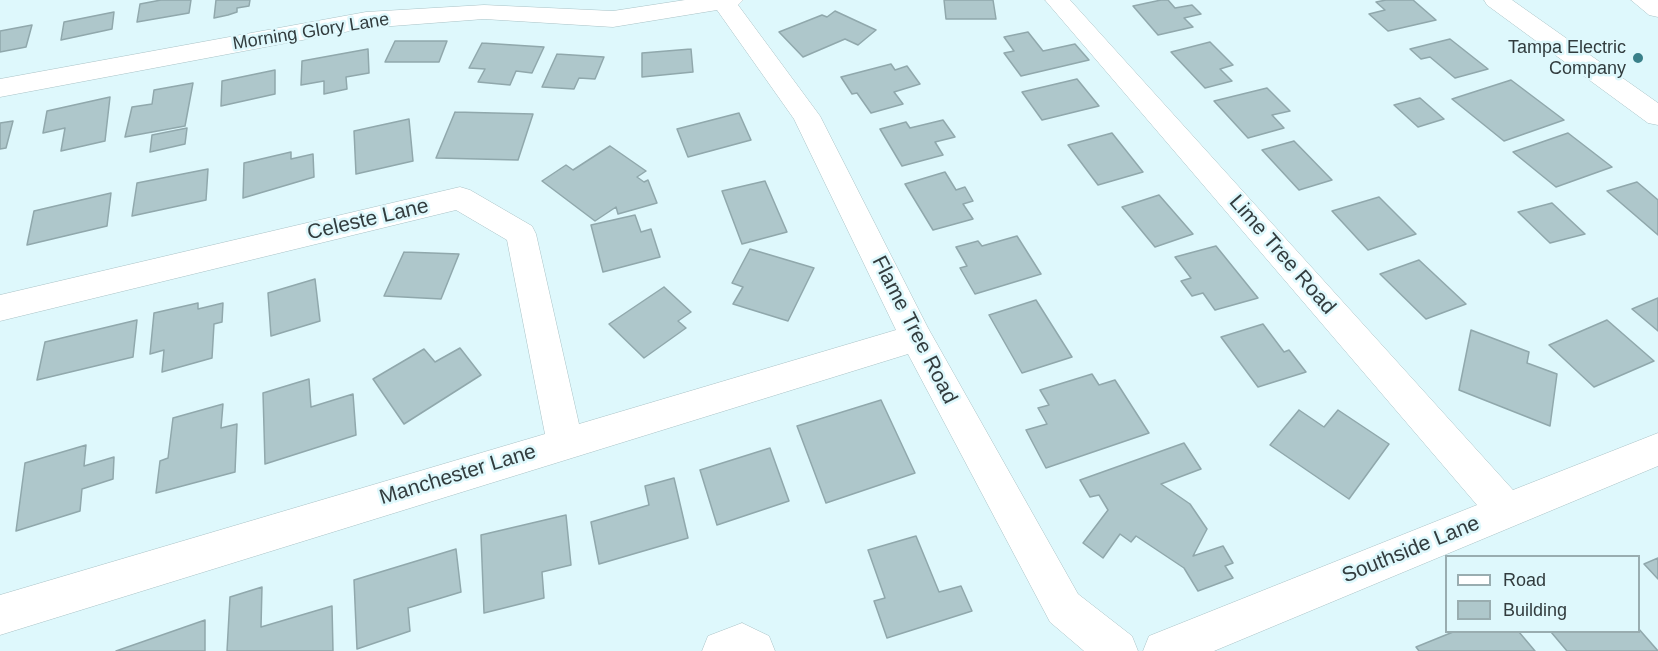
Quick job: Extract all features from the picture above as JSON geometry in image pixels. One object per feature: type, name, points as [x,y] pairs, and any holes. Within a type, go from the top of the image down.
[{"type":"street","name":"Lime Tree Road","points":[[1057,0],[1507,511]]},
{"type":"street","points":[[1496,0],[1658,116]]},
{"type":"street","points":[[1642,0],[1658,10]]},
{"type":"street","name":"Morning Glory Lane","points":[[0,88],[366,20],[484,12],[613,19],[725,1]]},
{"type":"street","name":"Flame Tree Road","points":[[725,1],[806,116],[916,338],[1064,608],[1117,651]]},
{"type":"street","name":"Celeste Lane","points":[[0,308],[460,198],[521,234],[565,443]]},
{"type":"street","name":"Manchester Lane","points":[[0,615],[916,338]]},
{"type":"street","name":"Southside Lane","points":[[1164,651],[1658,449]]},
{"type":"street","points":[[723,651],[742,644],[754,651]]},
{"type":"building","points":[[161,0],[191,0],[189,13],[137,22],[140,4]]},
{"type":"building","points":[[216,0],[250,0],[249,6],[237,8],[237,12],[214,18]]},
{"type":"building","points":[[944,0],[993,0],[996,19],[946,19]]},
{"type":"building","points":[[1168,0],[1175,8],[1192,5],[1201,14],[1184,18],[1193,27],[1158,35],[1133,6]]},
{"type":"building","points":[[1413,0],[1436,20],[1388,31],[1369,14],[1385,10],[1376,2]]},
{"type":"building","points":[[835,11],[876,30],[858,45],[845,39],[803,57],[779,32],[822,15],[827,17]]},
{"type":"building","points":[[114,12],[112,29],[61,40],[64,22]]},
{"type":"building","points":[[32,25],[26,47],[0,52],[0,31]]},
{"type":"building","points":[[1028,32],[1043,51],[1075,44],[1089,60],[1021,76],[1004,53],[1014,51],[1004,37]]},
{"type":"building","points":[[1450,39],[1488,69],[1455,78],[1430,57],[1421,59],[1410,49]]},
{"type":"building","points":[[395,41],[447,41],[439,62],[385,62]]},
{"type":"building","points":[[1210,42],[1233,65],[1220,69],[1232,81],[1205,88],[1171,52]]},
{"type":"building","points":[[482,43],[544,47],[532,73],[516,71],[510,85],[478,82],[485,69],[469,68]]},
{"type":"building","points":[[368,49],[369,73],[346,77],[347,89],[324,94],[324,81],[301,85],[302,61]]},
{"type":"building","points":[[691,49],[693,72],[642,77],[642,53]]},
{"type":"building","points":[[557,54],[604,57],[595,79],[579,78],[574,89],[542,87]]},
{"type":"building","points":[[891,64],[895,70],[907,66],[920,84],[894,92],[903,104],[871,113],[857,93],[852,94],[841,77]]},
{"type":"building","points":[[275,70],[275,94],[221,106],[222,81]]},
{"type":"building","points":[[1077,79],[1099,106],[1042,120],[1022,92]]},
{"type":"building","points":[[1511,80],[1564,120],[1504,141],[1452,99]]},
{"type":"building","points":[[193,83],[185,126],[125,137],[132,107],[152,104],[154,90]]},
{"type":"building","points":[[1267,88],[1290,111],[1272,115],[1284,128],[1248,138],[1214,101]]},
{"type":"building","points":[[110,97],[105,141],[61,151],[65,128],[43,133],[47,111]]},
{"type":"building","points":[[1420,98],[1444,119],[1418,127],[1394,105]]},
{"type":"building","points":[[455,112],[533,114],[518,160],[436,158]]},
{"type":"building","points":[[739,113],[751,140],[688,157],[677,129]]},
{"type":"building","points":[[409,119],[413,161],[356,174],[354,131]]},
{"type":"building","points":[[943,120],[955,137],[935,142],[943,155],[902,166],[880,129],[906,122],[910,128]]},
{"type":"building","points":[[13,121],[6,148],[0,149],[0,123]]},
{"type":"building","points":[[187,128],[185,144],[150,152],[152,135]]},
{"type":"building","points":[[1112,133],[1143,172],[1098,185],[1068,145]]},
{"type":"building","points":[[1568,133],[1612,167],[1556,187],[1513,152]]},
{"type":"building","points":[[1294,141],[1332,180],[1299,190],[1262,150]]},
{"type":"building","points":[[610,146],[646,171],[637,177],[644,182],[648,180],[657,203],[618,214],[616,207],[595,221],[542,181],[566,165],[573,170]]},
{"type":"building","points":[[291,152],[291,159],[313,154],[314,177],[243,198],[244,163]]},
{"type":"building","points":[[208,169],[206,200],[132,216],[137,183]]},
{"type":"building","points":[[945,172],[956,190],[965,187],[973,201],[963,204],[973,219],[933,230],[905,184]]},
{"type":"building","points":[[765,181],[787,232],[742,244],[722,191]]},
{"type":"building","points":[[1637,182],[1658,200],[1658,235],[1607,191]]},
{"type":"building","points":[[111,193],[107,226],[27,245],[34,211]]},
{"type":"building","points":[[1159,195],[1193,234],[1155,247],[1122,207]]},
{"type":"building","points":[[1379,197],[1416,234],[1368,250],[1332,211]]},
{"type":"building","points":[[1552,203],[1585,234],[1550,243],[1518,212]]},
{"type":"building","points":[[635,215],[641,232],[651,229],[660,257],[603,272],[591,225]]},
{"type":"building","points":[[1017,236],[1041,274],[975,294],[960,268],[967,266],[956,247],[978,241],[982,246]]},
{"type":"building","points":[[1216,246],[1258,298],[1215,310],[1203,293],[1192,296],[1181,281],[1191,278],[1175,257]]},
{"type":"building","points":[[750,249],[814,268],[788,321],[733,304],[743,287],[732,283]]},
{"type":"building","points":[[404,252],[459,254],[441,299],[384,296]]},
{"type":"building","points":[[1419,260],[1466,304],[1426,319],[1380,274]]},
{"type":"building","points":[[315,279],[320,321],[271,336],[268,293]]},
{"type":"building","points":[[664,287],[691,312],[678,321],[686,328],[644,358],[609,324]]},
{"type":"building","points":[[1658,298],[1658,331],[1632,309]]},
{"type":"building","points":[[1036,300],[1072,357],[1022,373],[989,315]]},
{"type":"building","points":[[198,303],[198,309],[223,303],[222,322],[214,324],[212,358],[162,372],[164,350],[150,354],[154,313]]},
{"type":"building","points":[[137,320],[133,357],[37,380],[45,342]]},
{"type":"building","points":[[1607,320],[1654,361],[1594,387],[1549,345]]},
{"type":"building","points":[[1263,324],[1284,352],[1289,350],[1306,372],[1258,387],[1221,337]]},
{"type":"building","points":[[1471,330],[1529,352],[1527,363],[1557,374],[1550,426],[1459,390]]},
{"type":"building","points":[[460,348],[481,375],[404,424],[373,379],[424,349],[435,362]]},
{"type":"building","points":[[1092,374],[1099,385],[1115,380],[1149,433],[1046,468],[1026,430],[1047,424],[1038,408],[1049,405],[1040,390]]},
{"type":"building","points":[[309,379],[311,407],[353,394],[356,435],[265,464],[263,393]]},
{"type":"building","points":[[881,400],[915,473],[826,503],[797,426]]},
{"type":"building","points":[[223,404],[221,428],[237,424],[235,472],[156,493],[160,461],[168,458],[173,418]]},
{"type":"building","points":[[1299,410],[1324,427],[1338,410],[1389,444],[1349,499],[1270,445]]},
{"type":"building","points":[[1184,443],[1201,469],[1161,484],[1190,504],[1207,529],[1193,556],[1223,546],[1233,563],[1225,566],[1233,578],[1198,591],[1184,568],[1136,536],[1131,542],[1120,534],[1103,558],[1083,543],[1108,510],[1099,495],[1090,497],[1080,480]]},
{"type":"building","points":[[86,445],[84,466],[114,457],[113,479],[82,489],[80,511],[16,531],[25,463]]},
{"type":"building","points":[[770,448],[789,501],[717,525],[700,470]]},
{"type":"building","points":[[674,478],[688,538],[599,564],[591,522],[649,505],[645,486]]},
{"type":"building","points":[[566,515],[571,565],[542,572],[544,598],[484,613],[481,535]]},
{"type":"building","points":[[916,536],[939,592],[961,586],[972,611],[887,638],[874,601],[885,598],[868,550]]},
{"type":"building","points":[[456,549],[461,592],[408,608],[410,631],[357,649],[354,580]]},
{"type":"building","points":[[1658,558],[1658,579],[1644,564]]},
{"type":"building","points":[[262,587],[261,627],[332,606],[333,651],[227,651],[230,597]]},
{"type":"building","points":[[205,620],[205,651],[116,651]]},
{"type":"building","points":[[1640,630],[1658,651],[1567,651],[1552,633],[1640,633]]},
{"type":"building","points":[[1451,633],[1520,633],[1535,651],[1419,651],[1416,647]]},
{"type":"place","name":"Tampa Electric Company","points":[[1638,58]]}]
